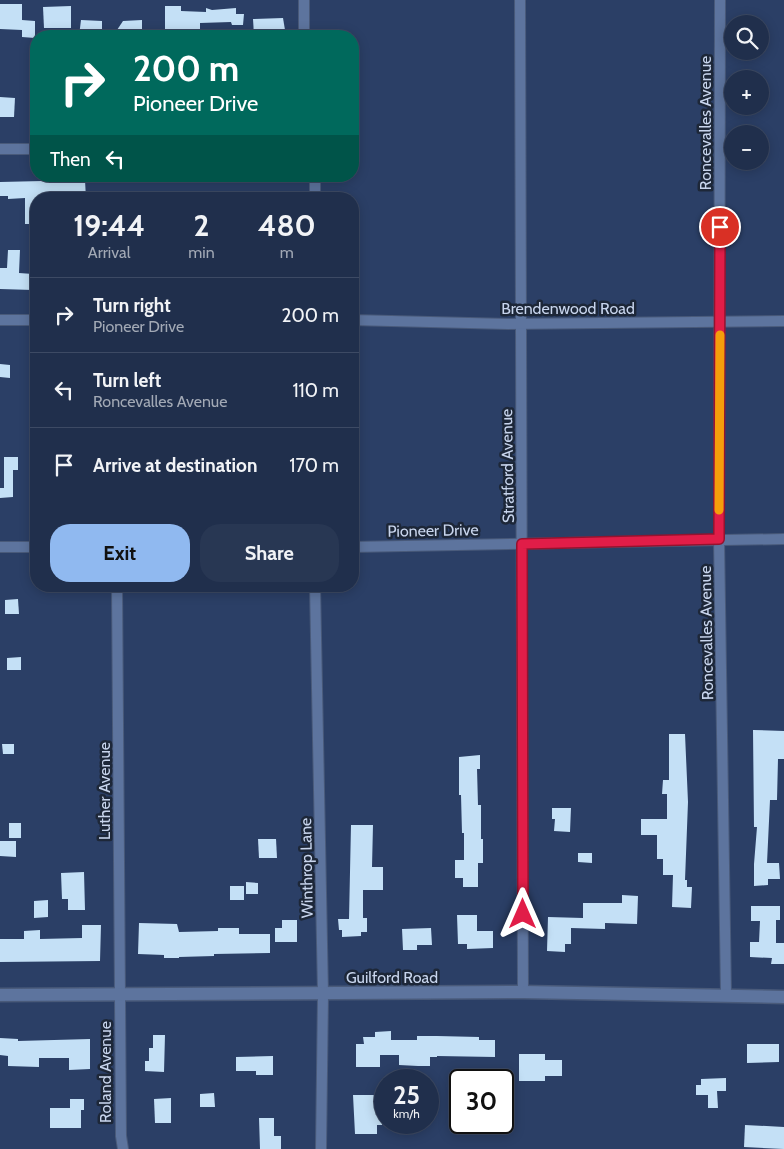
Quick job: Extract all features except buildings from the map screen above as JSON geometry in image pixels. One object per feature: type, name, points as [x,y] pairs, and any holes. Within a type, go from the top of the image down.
[{"type":"street","points":[[304,0],[304,30]]},
{"type":"street","name":"Stratford Avenue","points":[[520,0],[523,992]]},
{"type":"street","name":"Roncevalles Avenue","points":[[720,0],[719,539],[726,995]]},
{"type":"street","points":[[0,149],[30,148]]},
{"type":"street","points":[[0,320],[30,320]]},
{"type":"street","name":"Brendenwood Road","points":[[359,320],[520,324],[784,321]]},
{"type":"street","name":"Pioneer Drive","points":[[359,547],[784,538]]},
{"type":"street","points":[[0,547],[30,547]]},
{"type":"street","name":"Luther Avenue","points":[[117,592],[120,995]]},
{"type":"street","name":"Winthrop Lane","points":[[316,592],[323,994],[321,1149]]},
{"type":"street","name":"Guilford Road","points":[[0,995],[523,992],[784,997]]},
{"type":"street","name":"Roland Avenue","points":[[120,995],[121,1136],[123,1149]]},
{"type":"slow traffic","points":[[719,510],[720,335]]},
{"type":"route","points":[[523,914],[522,544],[719,539],[720,227]]}]
